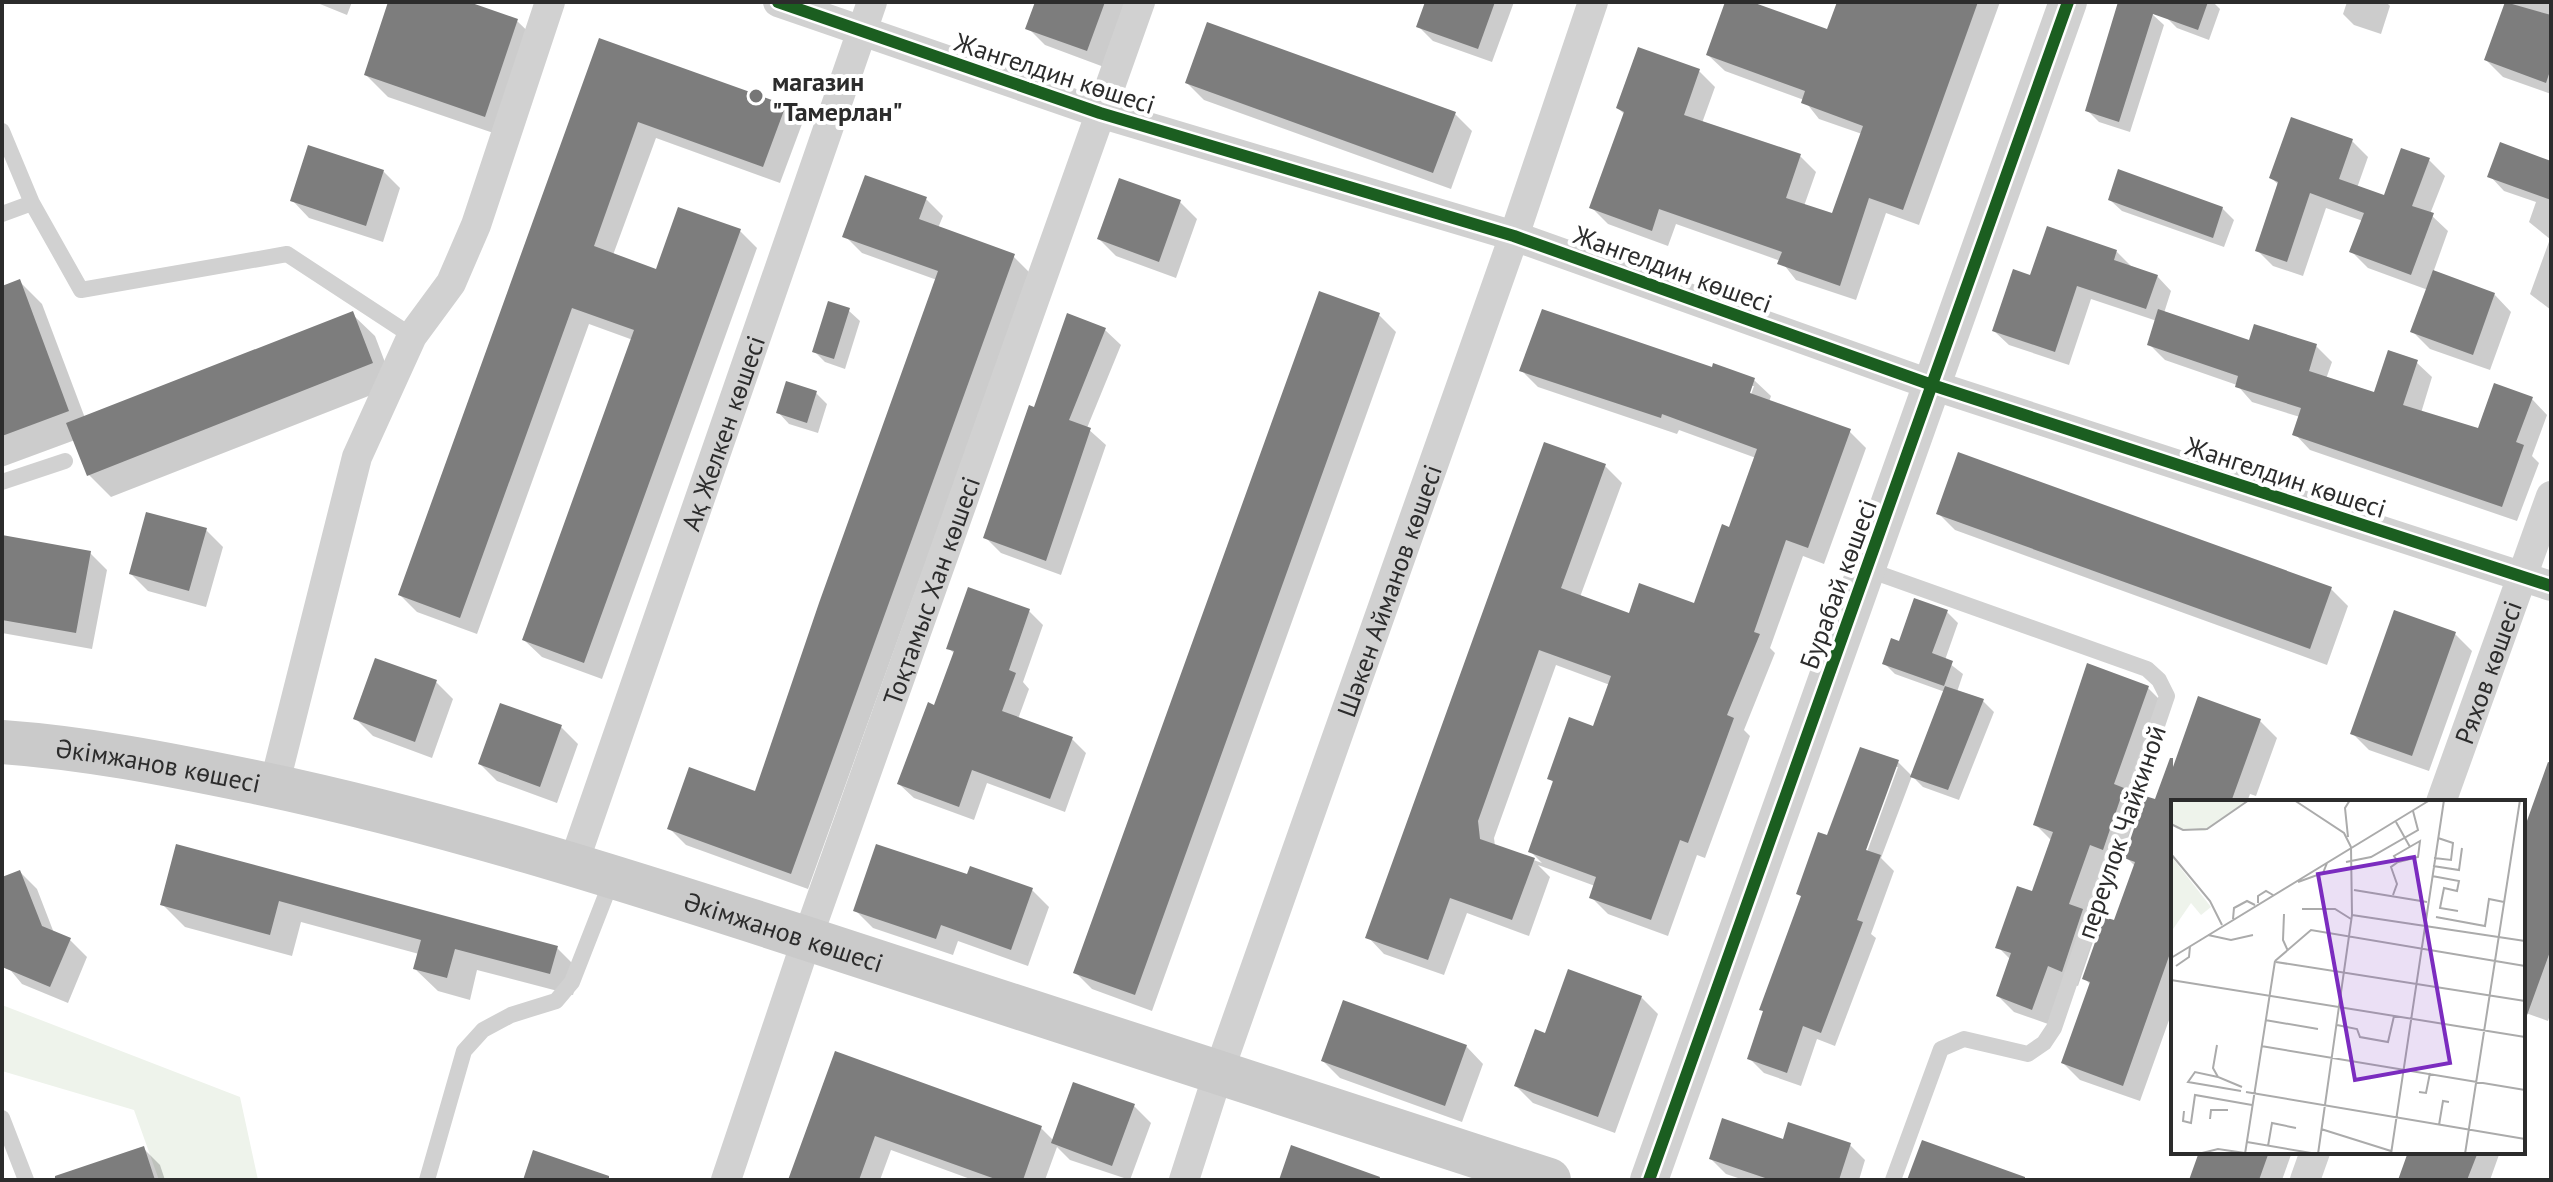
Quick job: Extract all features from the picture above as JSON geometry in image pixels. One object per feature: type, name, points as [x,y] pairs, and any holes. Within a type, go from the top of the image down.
[{"type":"main road","name":"Әкімжанов көшесі","points":[[2,742],[137,758],[274,786],[390,812],[593,869],[1549,1180]]},
{"type":"street","points":[[274,786],[357,457],[412,336],[451,283],[476,225],[550,2]]},
{"type":"street","name":"Жангелдин көшесі","points":[[778,2],[1100,113],[1514,236],[1932,385],[2551,586]]},
{"type":"street","name":"Ақ Желкен көшесі","points":[[593,869],[872,2]]},
{"type":"street","name":"Тоқтамыс Хан көшесі","points":[[726,1180],[807,939],[1140,2]]},
{"type":"street","name":"Шәкен Айманов көшесі","points":[[1184,1180],[1219,1071],[1514,236],[1593,2]]},
{"type":"street","name":"Бурабай көшесі","points":[[1649,1180],[2068,2]]},
{"type":"street","name":"Ряхов көшесі","points":[[2442,800],[2551,496]]},
{"type":"street","points":[[2305,1180],[2314,1154]]},
{"type":"lane","points":[[2,131],[32,203],[81,290],[287,254],[412,336]]},
{"type":"lane","points":[[2,214],[32,203]]},
{"type":"lane","points":[[2,482],[65,461]]},
{"type":"lane","name":"переулок Чайкиной","points":[[1866,569],[2147,669],[2159,680],[2167,696],[2054,1028],[2044,1043],[2028,1054],[1964,1039],[1941,1049],[1893,1180]]},
{"type":"lane","points":[[427,1180],[464,1051],[483,1030],[511,1015],[556,1001],[572,982],[593,869]]},
{"type":"lane","points":[[2,1118],[26,1180]]},
{"type":"shaded area","points":[[2,1005],[240,1097],[258,1180],[159,1180],[134,1110],[2,1071]]},
{"type":"building","points":[[388,2],[469,2],[518,19],[485,117],[364,75]]},
{"type":"building","points":[[1035,2],[1105,2],[1087,51],[1025,29]]},
{"type":"building","points":[[1425,2],[1495,2],[1478,49],[1416,27]]},
{"type":"building","points":[[1725,2],[1752,2],[1827,29],[1837,2],[1978,2],[1903,210],[1869,198],[1840,286],[1777,264],[1782,252],[1659,209],[1652,231],[1589,208],[1624,112],[1616,108],[1638,47],[1700,69],[1684,115],[1801,154],[1786,198],[1832,213],[1863,126],[1801,103],[1805,91],[1706,55]]},
{"type":"building","points":[[2118,2],[2208,2],[2198,30],[2153,14],[2119,122],[2085,111]]},
{"type":"building","points":[[2505,2],[2551,15],[2551,68],[2546,83],[2484,60]]},
{"type":"building","points":[[1207,22],[1456,112],[1433,173],[1185,83]]},
{"type":"building","points":[[599,38],[786,105],[763,167],[638,122],[594,246],[656,269],[678,207],[741,229],[584,663],[522,640],[634,330],[572,308],[460,618],[398,595]]},
{"type":"building","points":[[2291,117],[2353,139],[2339,179],[2384,195],[2401,148],[2430,158],[2412,206],[2434,213],[2411,275],[2349,252],[2364,213],[2310,193],[2287,262],[2255,251],[2278,182],[2269,178]]},
{"type":"building","points":[[2500,142],[2551,161],[2551,200],[2487,177]]},
{"type":"building","points":[[308,145],[384,170],[366,226],[290,201]]},
{"type":"building","points":[[2118,169],[2223,207],[2213,238],[2108,200]]},
{"type":"building","points":[[865,175],[927,197],[919,219],[1015,254],[791,874],[667,829],[689,767],[755,791],[938,271],[842,237]]},
{"type":"building","points":[[1119,178],[1181,200],[1159,262],[1097,239]]},
{"type":"building","points":[[2047,226],[2117,250],[2114,260],[2158,275],[2146,309],[2077,286],[2055,352],[1992,331],[2013,269],[2030,275]]},
{"type":"building","points":[[2433,270],[2495,293],[2473,355],[2410,332]]},
{"type":"building","points":[[20,279],[69,411],[2,436],[2,286]]},
{"type":"building","points":[[1319,291],[1380,313],[1135,995],[1073,973]]},
{"type":"building","points":[[828,301],[850,308],[834,359],[812,352]]},
{"type":"building","points":[[1542,309],[1712,367],[1713,363],[1755,378],[1750,393],[1851,429],[1808,548],[1786,540],[1754,632],[1760,634],[1727,715],[1734,718],[1688,843],[1680,840],[1651,920],[1589,898],[1596,877],[1528,852],[1553,781],[1547,779],[1569,717],[1593,726],[1611,676],[1539,650],[1478,821],[1480,839],[1535,858],[1512,920],[1450,898],[1428,960],[1365,938],[1544,442],[1606,464],[1561,588],[1629,613],[1639,583],[1694,603],[1722,524],[1729,527],[1757,449],[1662,414],[1661,418],[1519,371]]},
{"type":"building","points":[[2158,309],[2249,340],[2254,324],[2317,344],[2309,371],[2374,392],[2388,350],[2418,360],[2403,405],[2478,428],[2494,383],[2533,397],[2516,442],[2524,445],[2502,507],[2292,435],[2301,408],[2235,387],[2238,376],[2147,345]]},
{"type":"building","points":[[353,311],[373,363],[87,476],[66,423]]},
{"type":"building","points":[[1067,313],[1106,328],[1069,420],[1091,428],[1046,561],[983,538],[1029,405],[1034,407]]},
{"type":"building","points":[[786,381],[817,391],[807,423],[776,413]]},
{"type":"building","points":[[1958,452],[2332,587],[2310,649],[1936,514]]},
{"type":"building","points":[[146,512],[207,528],[189,591],[129,574]]},
{"type":"building","points":[[2,535],[91,551],[76,633],[2,620]]},
{"type":"building","points":[[968,587],[1030,609],[1009,670],[1016,673],[1002,711],[1073,737],[1050,799],[972,770],[959,807],[897,784],[928,702],[934,705],[954,651],[946,649]]},
{"type":"building","points":[[1914,598],[1948,610],[1932,653],[1953,661],[1944,686],[1882,664],[1891,638],[1899,641]]},
{"type":"building","points":[[2394,610],[2456,632],[2412,756],[2350,734]]},
{"type":"building","points":[[375,658],[437,680],[415,742],[353,719]]},
{"type":"building","points":[[2087,663],[2149,686],[2114,784],[2124,788],[2103,850],[2090,845],[2069,904],[2083,909],[2062,972],[2048,966],[2032,1010],[1996,996],[2011,953],[1995,948],[2017,886],[2032,891],[2053,832],[2033,825]]},
{"type":"building","points":[[1945,686],[1984,699],[1948,790],[1910,777]]},
{"type":"building","points":[[2198,696],[2261,719],[2232,800],[2171,800],[2171,951],[2123,1086],[2061,1063],[2090,982],[2082,979],[2104,917],[2114,920],[2135,862],[2124,858],[2145,796],[2155,799],[2170,758],[2173,758],[2173,767]]},
{"type":"building","points":[[500,703],[562,725],[540,787],[478,764]]},
{"type":"building","points":[[1860,747],[1899,760],[1866,850],[1881,855],[1857,920],[1863,922],[1821,1033],[1803,1026],[1787,1073],[1747,1059],[1763,1011],[1759,1010],[1801,896],[1796,894],[1818,832],[1827,835]]},
{"type":"building","points":[[2548,762],[2551,763],[2551,949],[2526,1018],[2525,1018],[2525,826]]},
{"type":"building","points":[[176,844],[558,946],[550,974],[455,949],[447,978],[413,969],[421,940],[279,901],[270,935],[160,905]]},
{"type":"building","points":[[876,844],[967,874],[970,866],[1033,888],[1011,950],[941,925],[936,939],[853,911]]},
{"type":"building","points":[[20,870],[42,926],[71,938],[50,987],[2,967],[2,877]]},
{"type":"building","points":[[1568,969],[1642,996],[1598,1117],[1514,1086],[1535,1029],[1545,1033]]},
{"type":"building","points":[[1343,1000],[1467,1045],[1445,1106],[1321,1061]]},
{"type":"building","points":[[835,1051],[1042,1126],[1023,1180],[998,1180],[875,1136],[859,1180],[788,1180]]},
{"type":"building","points":[[1073,1082],[1135,1104],[1112,1166],[1051,1143]]},
{"type":"building","points":[[1722,1118],[1783,1139],[1788,1122],[1851,1143],[1839,1180],[1771,1180],[1709,1159]]},
{"type":"building","points":[[1922,1140],[2025,1177],[2025,1180],[1907,1180]]},
{"type":"building","points":[[1291,1145],[1380,1177],[1379,1180],[1279,1180]]},
{"type":"building","points":[[144,1146],[155,1180],[55,1180],[55,1176]]},
{"type":"building","points":[[533,1150],[609,1176],[609,1180],[523,1180]]},
{"type":"building","points":[[2198,1154],[2268,1154],[2259,1180],[2189,1180]]},
{"type":"building","points":[[2407,1154],[2477,1154],[2467,1180],[2398,1180]]},
{"type":"cycle path","points":[[778,2],[1100,113],[1514,236],[1932,385],[2551,586]]},
{"type":"cycle path","points":[[1649,1180],[2068,2]]},
{"type":"place","name":"магазин \"Тамерлан\"","points":[[756,96]]}]
